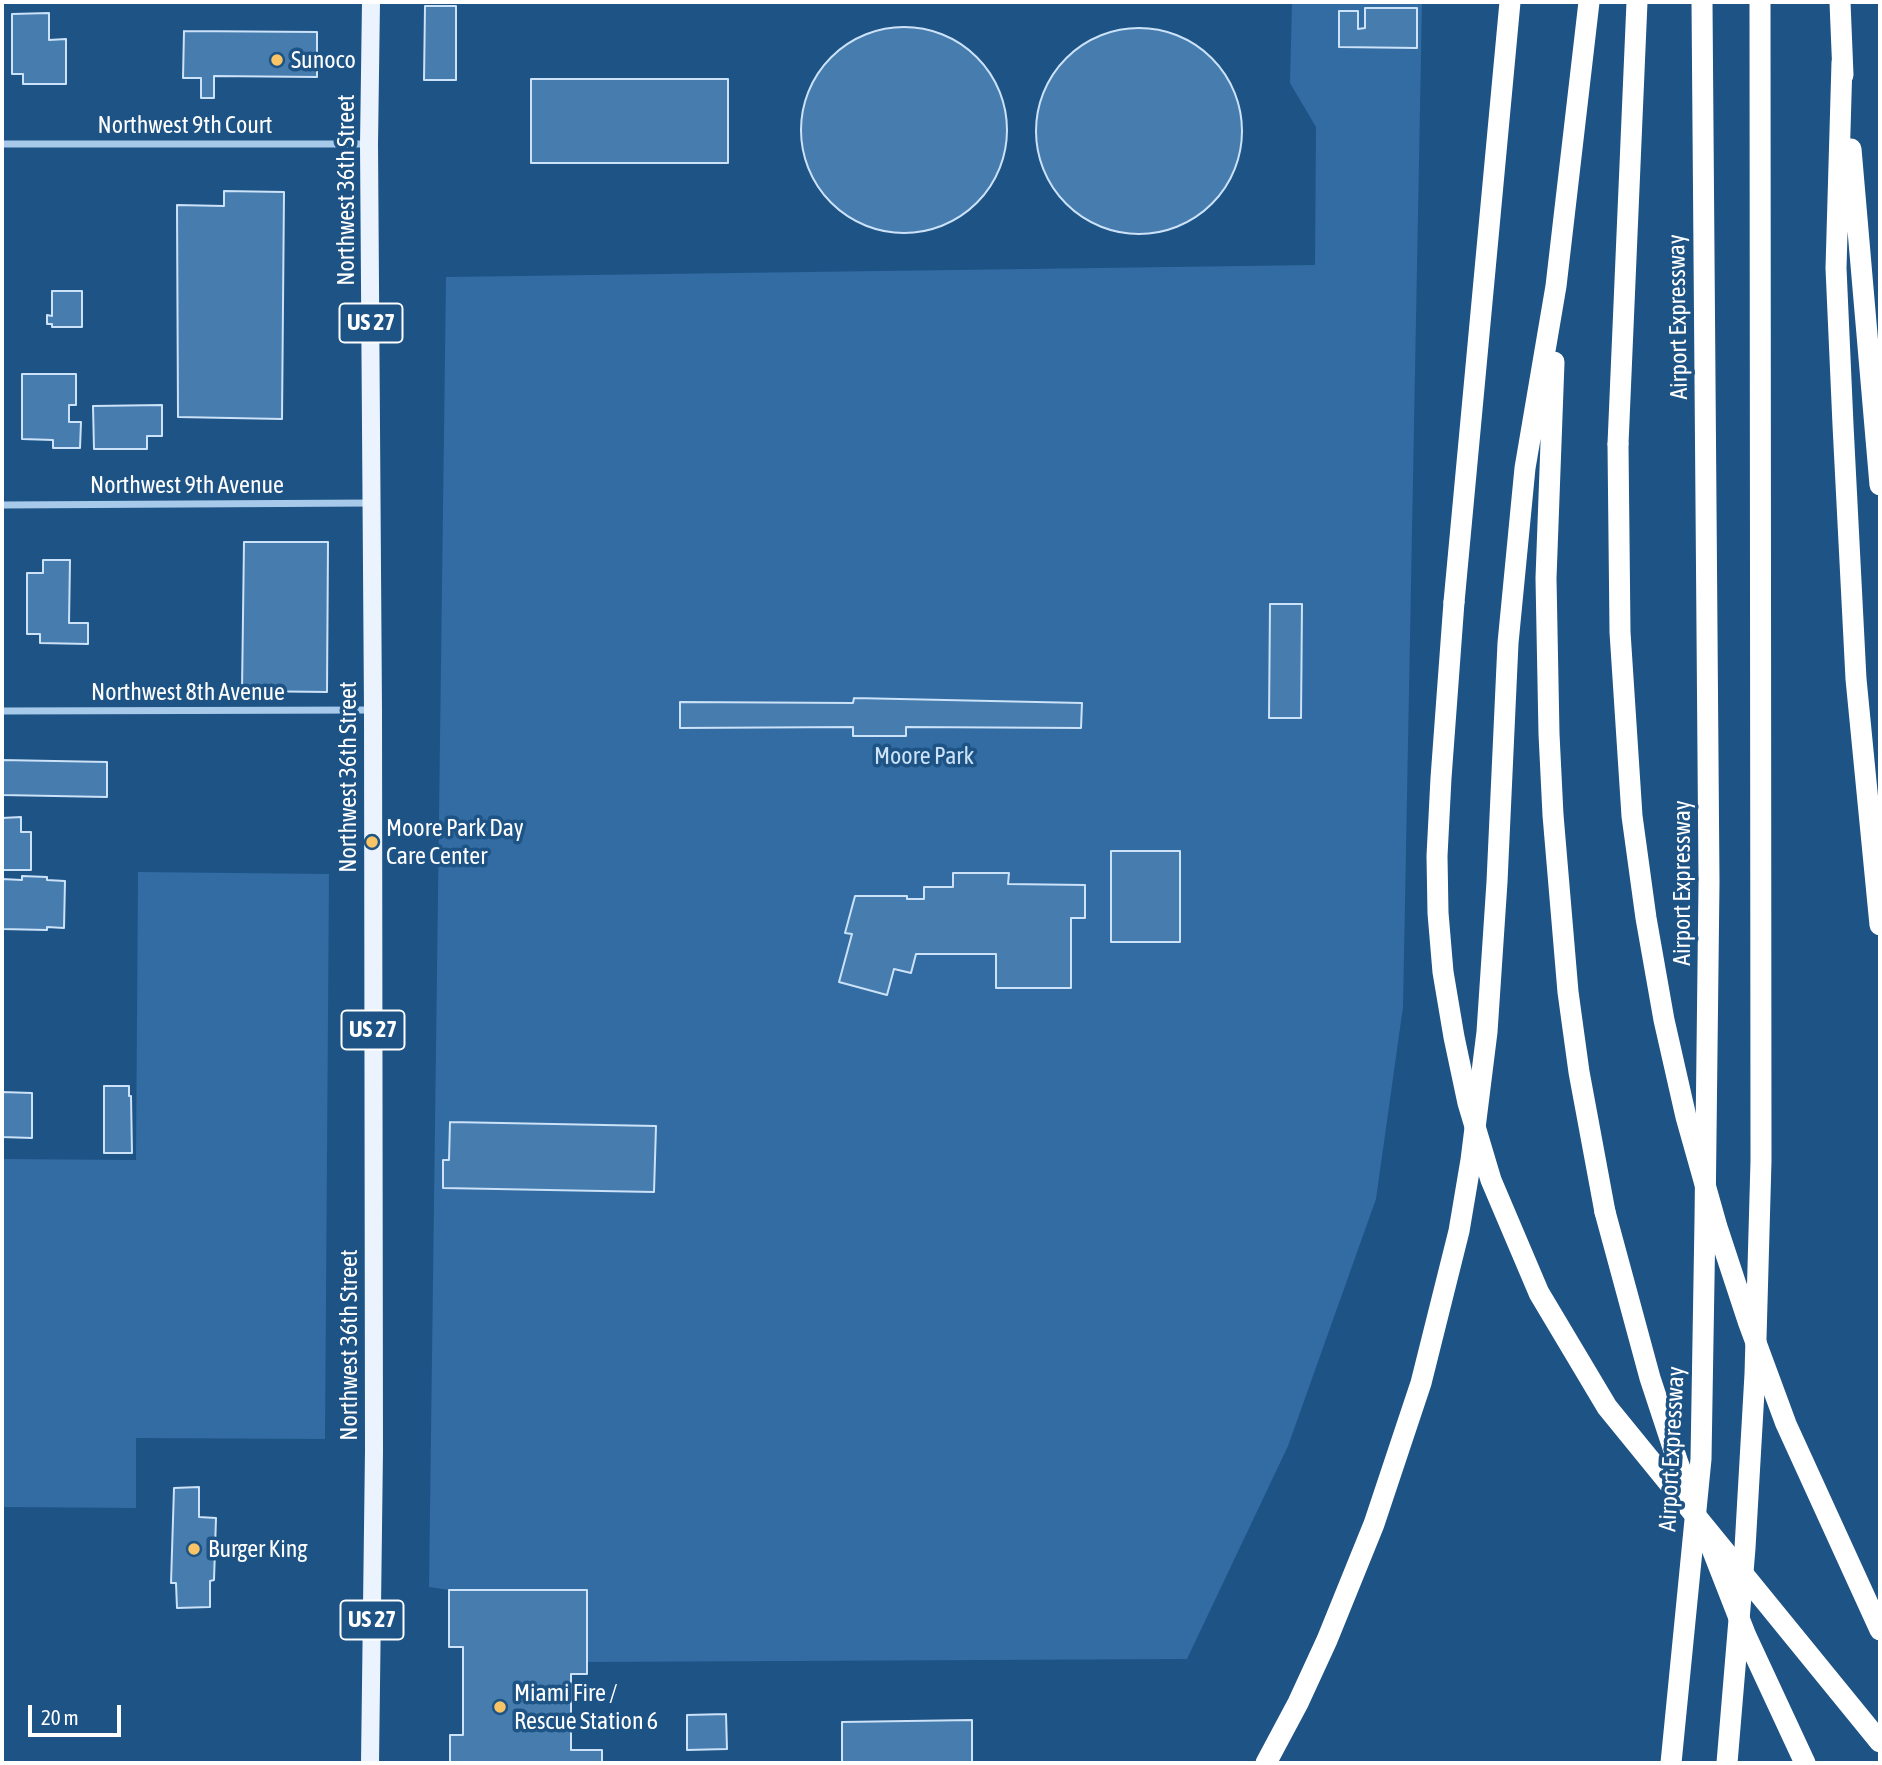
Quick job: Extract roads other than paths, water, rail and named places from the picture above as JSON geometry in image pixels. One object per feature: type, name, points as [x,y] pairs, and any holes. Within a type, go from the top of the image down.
[{"type":"highway","points":[[1510,2],[1454,602],[1439,804],[1438,913],[1443,972],[1454,1037],[1468,1102],[1490,1180],[1539,1293],[1607,1406],[1880,1742]]},
{"type":"highway","points":[[1266,1763],[1327,1640],[1382,1502],[1422,1383],[1458,1231],[1471,1160],[1488,1032],[1508,643],[1523,482],[1556,286],[1589,2]]},
{"type":"highway","points":[[1637,2],[1618,444],[1620,632],[1632,816],[1646,918],[1686,1117],[1717,1227],[1786,1424],[1880,1630]]},
{"type":"highway","name":"Airport Expressway","points":[[1671,1763],[1701,1459],[1709,882],[1702,2]]},
{"type":"highway","points":[[1727,1763],[1746,1534],[1755,1374],[1761,1161],[1760,2]]},
{"type":"highway","points":[[1840,2],[1842,62],[1880,485]]},
{"type":"highway","points":[[1842,62],[1836,268],[1841,386],[1856,679],[1880,925]]},
{"type":"highway","points":[[1556,286],[1546,578],[1549,734],[1559,892],[1579,1072],[1605,1212],[1650,1378],[1678,1463],[1746,1636],[1805,1763]]},
{"type":"main road","name":"Northwest 36th Street","points":[[370,1763],[374,1450],[373,503],[369,144],[371,2]]},
{"type":"street","name":"Northwest 9th Court","points":[[2,144],[369,144]]},
{"type":"street","name":"Northwest 9th Avenue","points":[[2,505],[373,503]]},
{"type":"street","name":"Northwest 8th Avenue","points":[[2,711],[373,710]]},
{"type":"place","name":"Sunoco","points":[[277,60]]},
{"type":"place","name":"Moore Park Day Care Center","points":[[372,842]]},
{"type":"place","name":"Burger King","points":[[194,1549]]},
{"type":"place","name":"Miami Fire / Rescue Station 6","points":[[500,1707]]},
{"type":"park label","name":"Moore Park","points":[[924,756]]}]
